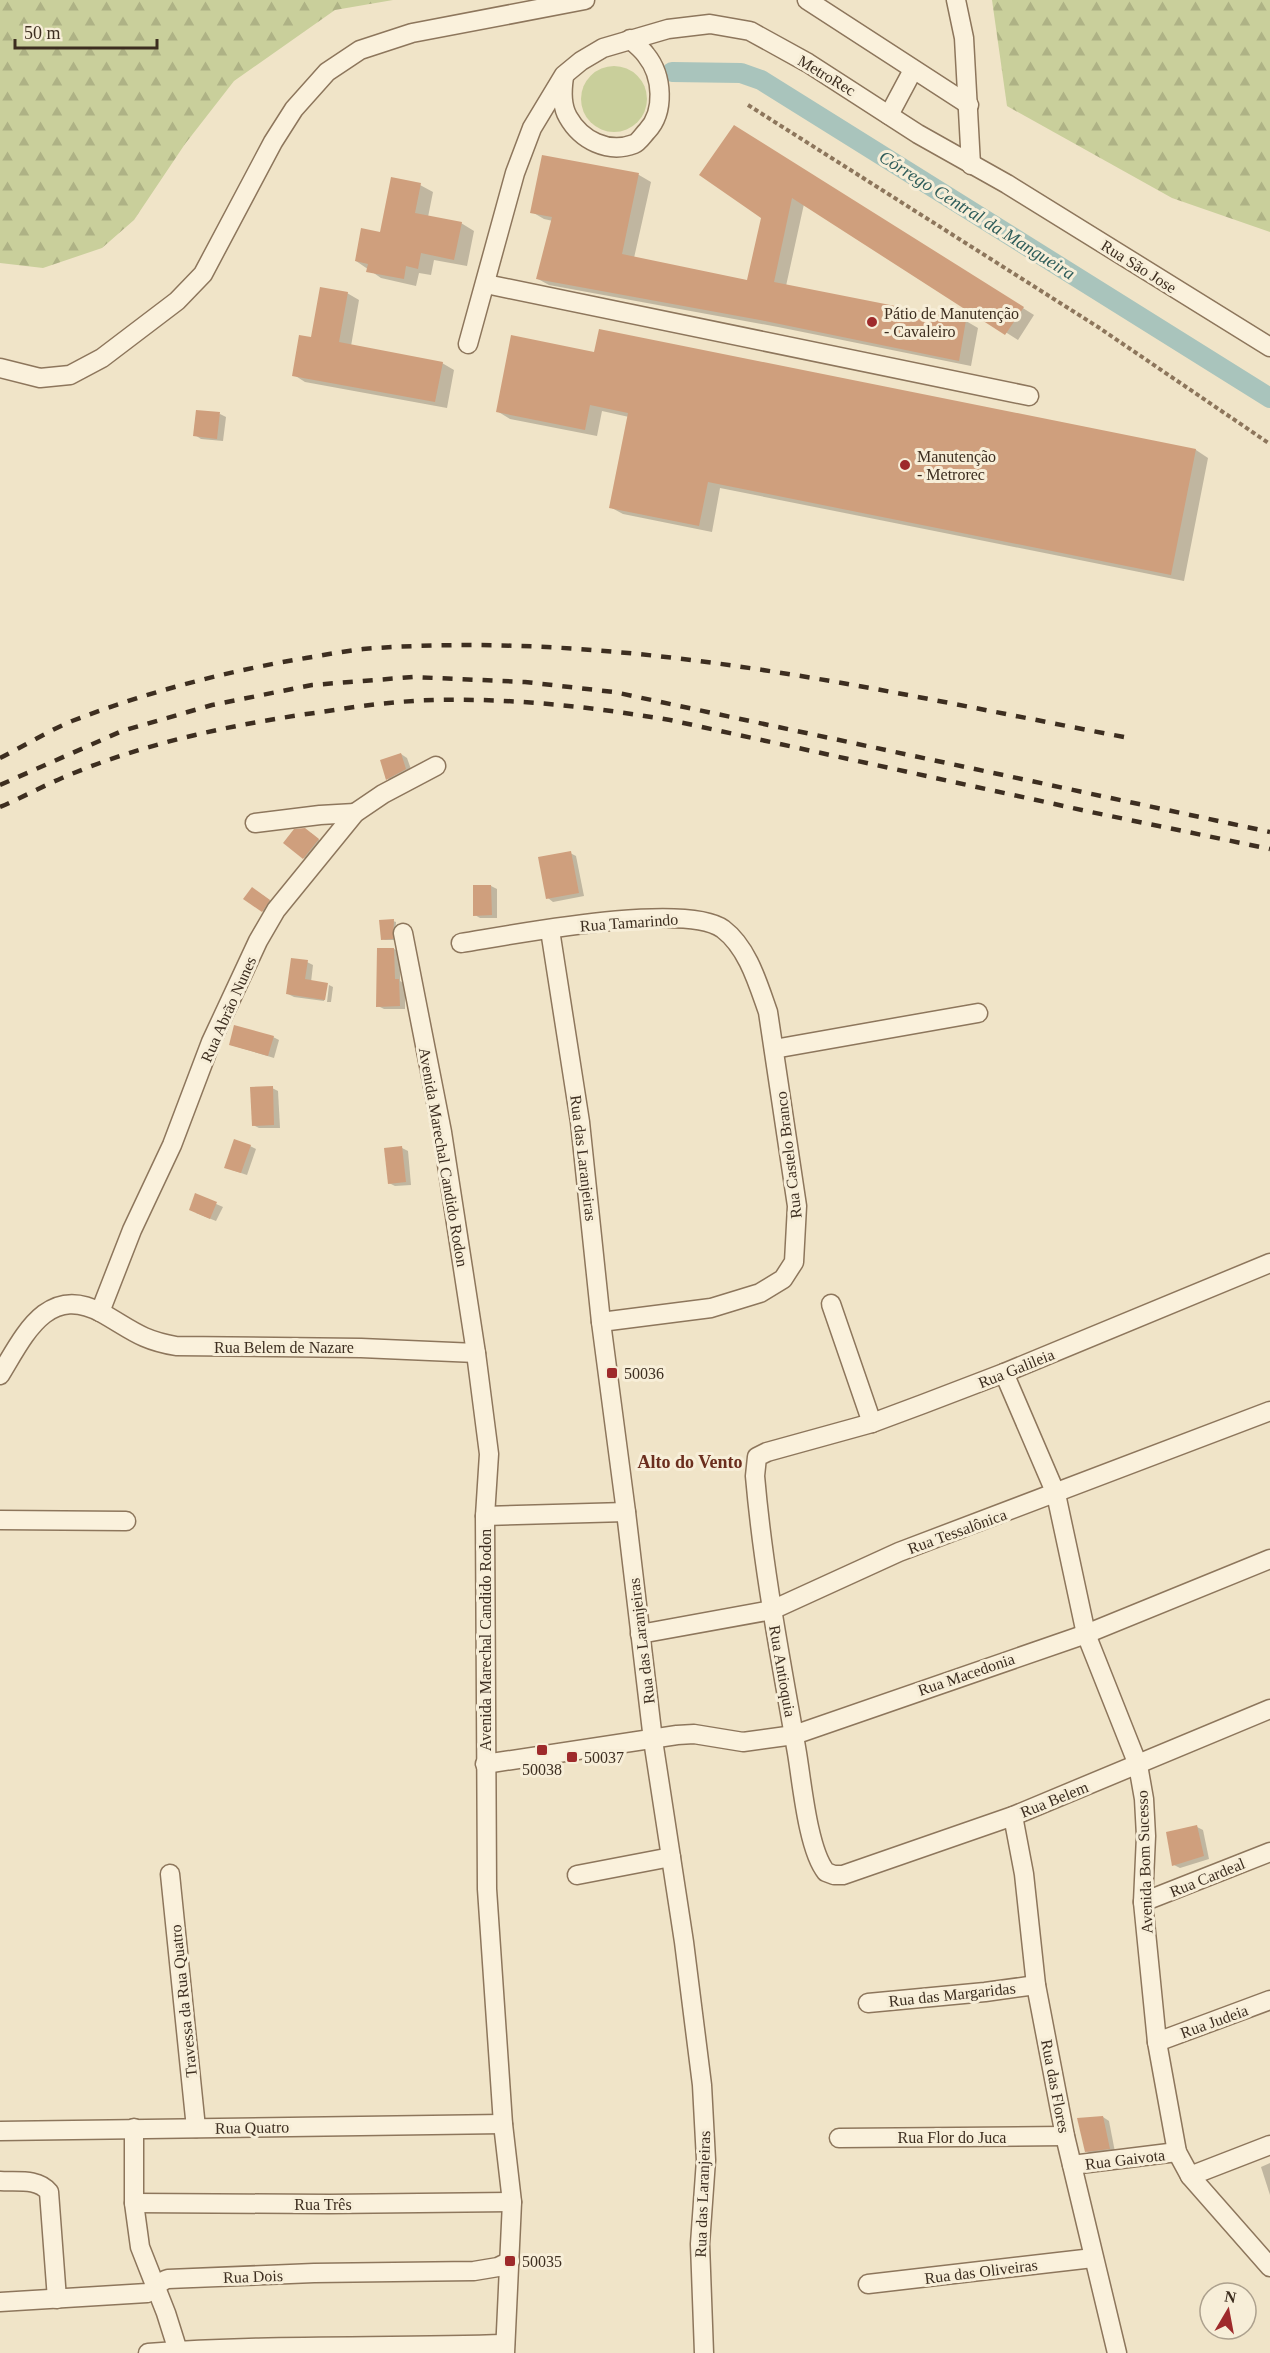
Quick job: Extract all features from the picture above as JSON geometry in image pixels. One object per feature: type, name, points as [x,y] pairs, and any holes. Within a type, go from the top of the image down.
[{"type":"street","points":[[0,368],[40,378],[70,375],[102,358],[177,301],[203,274],[273,142],[294,109],[327,72],[360,50],[412,33],[585,0]]},
{"type":"street","points":[[807,0],[969,105]]},
{"type":"street","points":[[956,0],[964,38],[971,165]]},
{"type":"street","name":"MetroRec","points":[[468,345],[515,173],[532,128],[564,75],[581,61],[603,48],[630,39],[668,29],[710,24],[750,31],[808,63],[971,165],[1007,184]]},
{"type":"street","points":[[564,75],[562,97],[567,116],[583,137],[608,148],[635,144],[654,123],[660,99],[656,72],[646,55],[630,39]]},
{"type":"street","points":[[889,115],[914,70]]},
{"type":"street","name":"Rua São Jose","points":[[1007,184],[1270,347]]},
{"type":"street","points":[[486,284],[1029,396]]},
{"type":"street","name":"Rua Abrão Nunes","points":[[100,1312],[132,1230],[172,1145],[212,1042],[258,941],[276,910],[355,813],[383,794],[436,766]]},
{"type":"street","points":[[255,823],[355,813]]},
{"type":"street","name":"Rua Tamarindo","points":[[461,943],[609,922],[687,918],[710,922],[724,930],[736,943]]},
{"type":"street","name":"Rua das Laranjeiras","points":[[550,930],[580,1122],[601,1322],[653,1740],[694,2024],[706,2160],[700,2244],[704,2353]]},
{"type":"street","name":"Avenida Marechal Candido Rodon","points":[[403,933],[442,1132],[489,1454],[485,1516],[487,1889],[512,2202],[505,2349]]},
{"type":"street","name":"Rua Castelo Branco","points":[[601,1322],[711,1308],[760,1293],[783,1279],[794,1262],[797,1206],[768,1012],[750,964],[736,943]]},
{"type":"street","points":[[774,1049],[978,1013]]},
{"type":"street","name":"Rua Galileia","points":[[757,1457],[780,1448],[872,1423],[1004,1373],[1270,1263]]},
{"type":"street","name":"Rua Belem de Nazare","points":[[0,1375],[25,1334],[45,1312],[60,1304],[75,1304],[100,1312],[131,1332],[153,1342],[176,1346],[350,1348],[476,1353]]},
{"type":"street","points":[[831,1304],[872,1423]]},
{"type":"street","name":"Avenida Bom Sucesso","points":[[1004,1373],[1056,1494],[1086,1635],[1138,1765],[1145,1808],[1143,1902],[1157,2042],[1177,2152],[1190,2176],[1270,2266]]},
{"type":"street","name":"Rua Tessalônica","points":[[640,1634],[772,1610],[899,1552],[1270,1412]]},
{"type":"street","name":"Rua Antioquia","points":[[757,1457],[755,1476],[758,1506],[772,1610],[794,1735],[817,1853],[822,1867],[826,1872],[834,1875]]},
{"type":"street","points":[[485,1516],[626,1512]]},
{"type":"street","points":[[0,1520],[126,1521]]},
{"type":"street","name":"Rua Macedonia","points":[[485,1764],[694,1734],[744,1742],[794,1735],[1086,1635],[1270,1559]]},
{"type":"street","name":"Rua Belem","points":[[834,1875],[874,1865],[1013,1816],[1270,1709]]},
{"type":"street","name":"Rua das Flores","points":[[1013,1816],[1024,1874],[1036,1985],[1065,2136],[1117,2353]]},
{"type":"street","name":"Rua Cardeal","points":[[1143,1902],[1270,1852]]},
{"type":"street","points":[[577,1875],[671,1857]]},
{"type":"street","name":"Travessa da Rua Quatro","points":[[170,1874],[196,2128]]},
{"type":"street","name":"Rua das Margaridas","points":[[867,2003],[1036,1985]]},
{"type":"street","name":"Rua Judeia","points":[[1157,2042],[1270,2000]]},
{"type":"street","name":"Rua Quatro","points":[[0,2131],[504,2124]]},
{"type":"street","points":[[134,2128],[135,2202],[140,2247],[169,2320],[178,2351]]},
{"type":"street","name":"Rua Flor do Juca","points":[[839,2138],[1065,2136]]},
{"type":"street","points":[[1190,2176],[1270,2145]]},
{"type":"street","name":"Rua Gaivota","points":[[1072,2165],[1177,2152]]},
{"type":"street","points":[[0,2181],[44,2185],[49,2192],[57,2299]]},
{"type":"street","name":"Rua Três","points":[[135,2202],[329,2204],[512,2202]]},
{"type":"street","name":"Rua das Oliveiras","points":[[868,2284],[1093,2258]]},
{"type":"street","name":"Rua Dois","points":[[0,2302],[147,2293],[168,2279],[314,2273],[474,2271],[498,2267],[510,2261]]},
{"type":"street","points":[[148,2353],[234,2347],[505,2349]]},
{"type":"path","points":[[748,105],[1098,327],[1270,444]]},
{"type":"green space","points":[[0,0],[393,0],[335,10],[234,81],[185,144],[134,220],[102,248],[43,268],[0,263]]},
{"type":"green space","points":[[992,0],[1270,0],[1270,232],[1172,198],[1007,106]]},
{"type":"green space","points":[[620,66],[638,75],[645,86],[647,99],[645,112],[638,123],[627,130],[608,132],[590,123],[583,112],[581,93],[590,75],[601,68]]},
{"type":"building","points":[[734,125],[1024,307],[1005,335],[792,198],[774,282],[966,320],[959,361],[765,321],[536,279],[552,217],[530,213],[542,155],[639,173],[622,254],[747,280],[761,218],[699,175]]},
{"type":"building","points":[[391,177],[421,183],[415,213],[462,222],[454,260],[421,253],[418,269],[406,266],[404,279],[366,272],[368,264],[355,261],[361,228],[380,232]]},
{"type":"building","points":[[320,287],[348,292],[339,342],[443,362],[435,402],[292,376],[299,335],[311,337]]},
{"type":"building","name":"Manutenção - Metrorec","points":[[599,329],[1196,449],[1171,575],[708,482],[699,526],[609,508],[628,413],[590,405],[585,430],[496,412],[511,335],[594,352]]},
{"type":"building","points":[[196,410],[220,412],[217,439],[193,436]]},
{"type":"building","points":[[401,753],[406,769],[386,780],[380,760]]},
{"type":"building","points":[[305,828],[319,839],[303,859],[283,843],[294,829]]},
{"type":"building","points":[[571,851],[579,893],[546,899],[538,857]]},
{"type":"building","points":[[473,885],[491,885],[492,915],[473,916]]},
{"type":"building","points":[[252,887],[270,900],[262,912],[243,899]]},
{"type":"building","points":[[394,919],[393,939],[381,940],[379,920]]},
{"type":"building","points":[[377,948],[394,948],[395,979],[399,979],[400,1006],[376,1007]]},
{"type":"building","points":[[291,958],[308,960],[305,979],[328,983],[325,1000],[286,994]]},
{"type":"building","points":[[234,1025],[274,1036],[268,1056],[229,1045]]},
{"type":"building","points":[[273,1086],[274,1125],[252,1126],[250,1087]]},
{"type":"building","points":[[234,1139],[251,1145],[241,1173],[224,1168]]},
{"type":"building","points":[[402,1146],[406,1182],[388,1184],[384,1148]]},
{"type":"building","points":[[195,1193],[217,1202],[210,1219],[189,1210]]},
{"type":"building","points":[[1197,1825],[1204,1856],[1172,1866],[1166,1832]]},
{"type":"building","points":[[1103,2116],[1110,2149],[1085,2152],[1077,2118]]},
{"type":"waterway","name":"Córrego Central da Mangueira","points":[[672,72],[741,73],[761,80],[1270,398]]},
{"type":"railway","points":[[0,758],[72,721],[129,701],[217,676],[276,663],[363,649],[460,645],[556,648],[651,655],[746,668],[935,700],[1124,737]]},
{"type":"railway","points":[[0,785],[122,731],[212,705],[312,685],[413,677],[525,682],[614,692],[1270,832]]},
{"type":"railway","points":[[0,807],[54,781],[93,766],[189,736],[288,717],[378,704],[434,700],[494,700],[582,707],[670,720],[1270,849]]},
{"type":"place","name":"Pátio de Manutenção - Cavaleiro","points":[[872,322]]},
{"type":"place","name":"Manutenção - Metrorec","points":[[905,465]]},
{"type":"place","name":"50036","points":[[612,1373]]},
{"type":"place","name":"50038","points":[[542,1750]]},
{"type":"place","name":"50037","points":[[572,1757]]},
{"type":"place","name":"50035","points":[[510,2261]]},
{"type":"district","name":"Alto do Vento","points":[[690,1462]]}]
